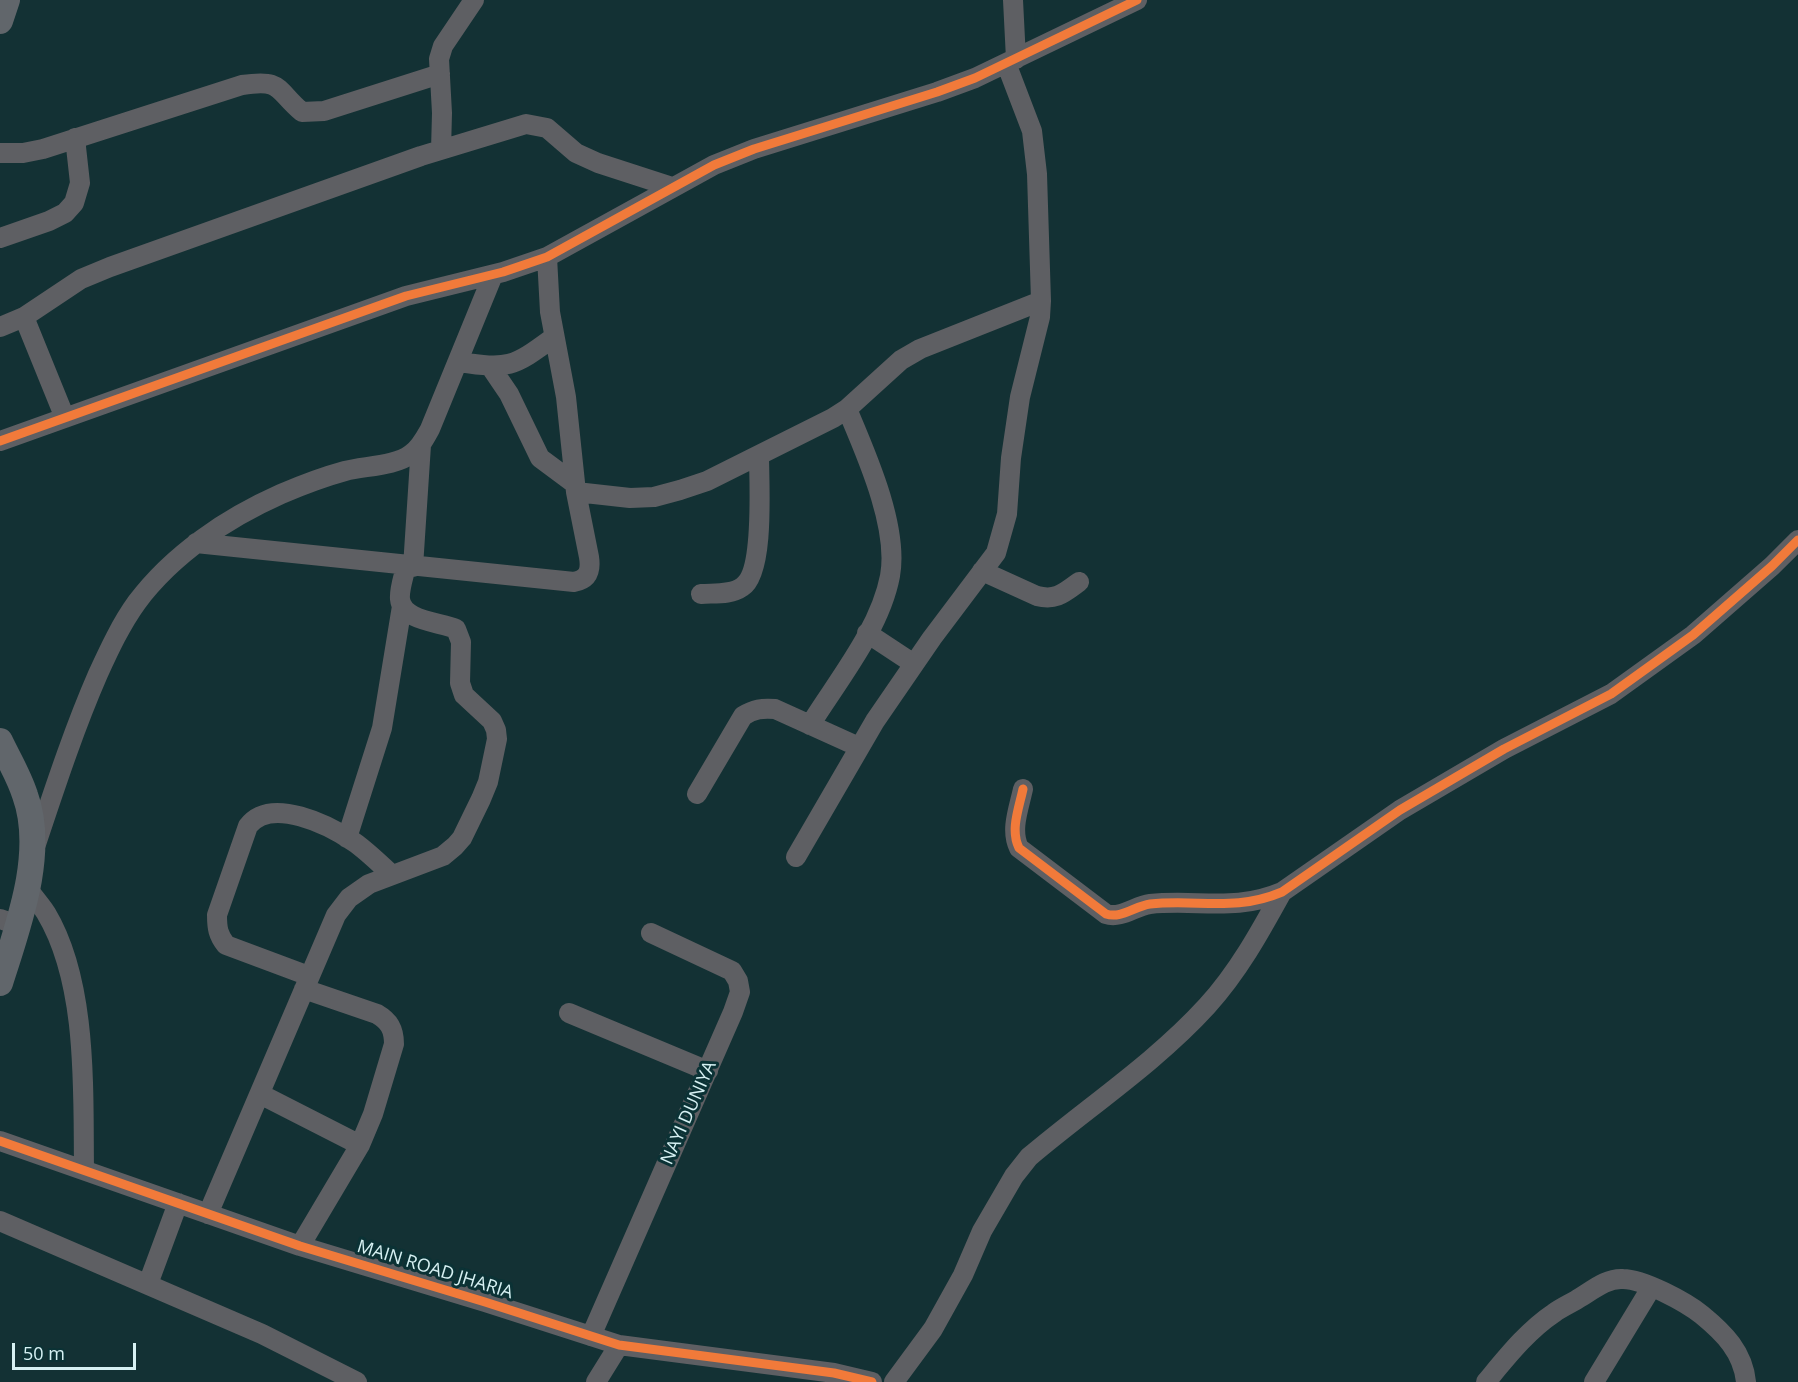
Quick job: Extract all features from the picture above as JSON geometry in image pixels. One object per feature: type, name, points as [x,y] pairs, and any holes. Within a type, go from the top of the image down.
[{"type":"main road","points":[[0,21],[7,0]]},
{"type":"main road","points":[[0,741],[26,795],[32,825],[33,853],[26,887],[9,922],[0,983]]},
{"type":"street","points":[[441,150],[442,112],[439,59],[443,46],[474,0]]},
{"type":"street","points":[[796,857],[859,747],[914,664],[996,553],[1007,514],[1015,427],[1040,317],[1041,301],[1037,174],[1032,131],[1011,61],[1013,0]]},
{"type":"street","points":[[0,441],[406,296],[493,275],[547,257],[714,165],[754,149],[975,78],[1137,0]]},
{"type":"street","points":[[0,153],[23,153],[242,85],[272,83],[283,91],[302,112],[312,112],[324,111],[440,74]]},
{"type":"street","points":[[0,327],[24,317],[81,279],[110,267],[441,150],[526,124],[536,124],[547,128],[576,153],[598,163],[672,187]]},
{"type":"street","points":[[0,238],[49,221],[65,213],[74,204],[80,183],[75,138]]},
{"type":"street","points":[[196,543],[574,582],[587,576],[590,567],[575,488],[566,397],[550,312],[547,257]]},
{"type":"street","points":[[33,853],[79,718],[109,650],[137,603],[164,571],[196,543],[248,510],[280,494],[346,471],[410,455],[420,445],[430,429],[493,275]]},
{"type":"street","points":[[490,366],[509,394],[540,458],[575,488],[618,497],[654,497],[707,481],[833,418],[847,409],[901,360],[920,349],[1041,301]]},
{"type":"street","points":[[24,317],[64,418]]},
{"type":"street","points":[[458,362],[490,366],[509,364],[524,359],[554,337]]},
{"type":"street","points":[[810,724],[867,633],[890,576],[892,556],[878,487],[847,409]]},
{"type":"street","points":[[347,838],[382,728],[402,606],[400,597],[409,566],[420,445]]},
{"type":"street","points":[[701,594],[728,592],[742,587],[751,578],[758,549],[759,455]]},
{"type":"street","points":[[1023,789],[1014,831],[1019,848],[1106,914],[1118,916],[1136,907],[1150,904],[1248,903],[1263,900],[1282,892],[1400,810],[1504,749],[1611,694],[1693,635],[1772,566],[1798,540]]},
{"type":"street","points":[[981,572],[1037,596],[1047,598],[1062,595],[1078,582]]},
{"type":"street","points":[[208,1214],[336,915],[349,898],[369,884],[443,856],[455,846],[462,838],[488,782],[497,739],[496,730],[492,722],[465,695],[460,683],[461,642],[456,629],[413,616],[402,606]]},
{"type":"street","points":[[867,633],[914,664]]},
{"type":"street","points":[[697,794],[743,716],[751,710],[775,709],[859,747]]},
{"type":"street","points":[[300,1246],[360,1145],[373,1114],[394,1044],[394,1033],[387,1020],[377,1014],[226,945],[218,930],[217,915],[248,826],[255,817],[265,813],[289,814],[321,823],[347,838],[392,876]]},
{"type":"street","points":[[26,887],[46,914],[57,936],[71,978],[82,1068],[84,1170]]},
{"type":"street","points":[[894,1382],[933,1329],[963,1275],[982,1231],[1014,1176],[1029,1157],[1178,1036],[1208,1005],[1235,971],[1261,931],[1282,892]]},
{"type":"street","name":"NAYI DUNIYA","points":[[591,1336],[734,1012],[740,992],[738,981],[732,970],[651,933]]},
{"type":"street","points":[[569,1013],[708,1071]]},
{"type":"street","points":[[260,1094],[360,1145]]},
{"type":"street","name":"MAIN ROAD JHARIA","points":[[0,1141],[300,1246],[619,1346],[834,1373],[872,1382]]},
{"type":"street","points":[[147,1284],[178,1203]]},
{"type":"street","points":[[0,1221],[262,1334],[357,1382]]},
{"type":"street","points":[[1486,1382],[1533,1329],[1600,1284],[1623,1279],[1671,1295],[1699,1313],[1722,1332],[1735,1348],[1745,1370],[1746,1382]]},
{"type":"street","points":[[1594,1382],[1651,1288]]},
{"type":"street","points":[[596,1382],[619,1346]]},
{"type":"cycle path","points":[[0,441],[406,296],[503,272],[547,257],[714,165],[754,149],[975,78],[1137,0]]},
{"type":"cycle path","points":[[1023,789],[1015,826],[1019,848],[1106,914],[1123,914],[1150,904],[1216,904],[1248,902],[1265,898],[1282,892],[1400,810],[1504,749],[1611,694],[1693,635],[1772,566],[1798,540]]},
{"type":"cycle path","points":[[0,1141],[300,1246],[619,1345],[834,1373],[872,1382]]}]
